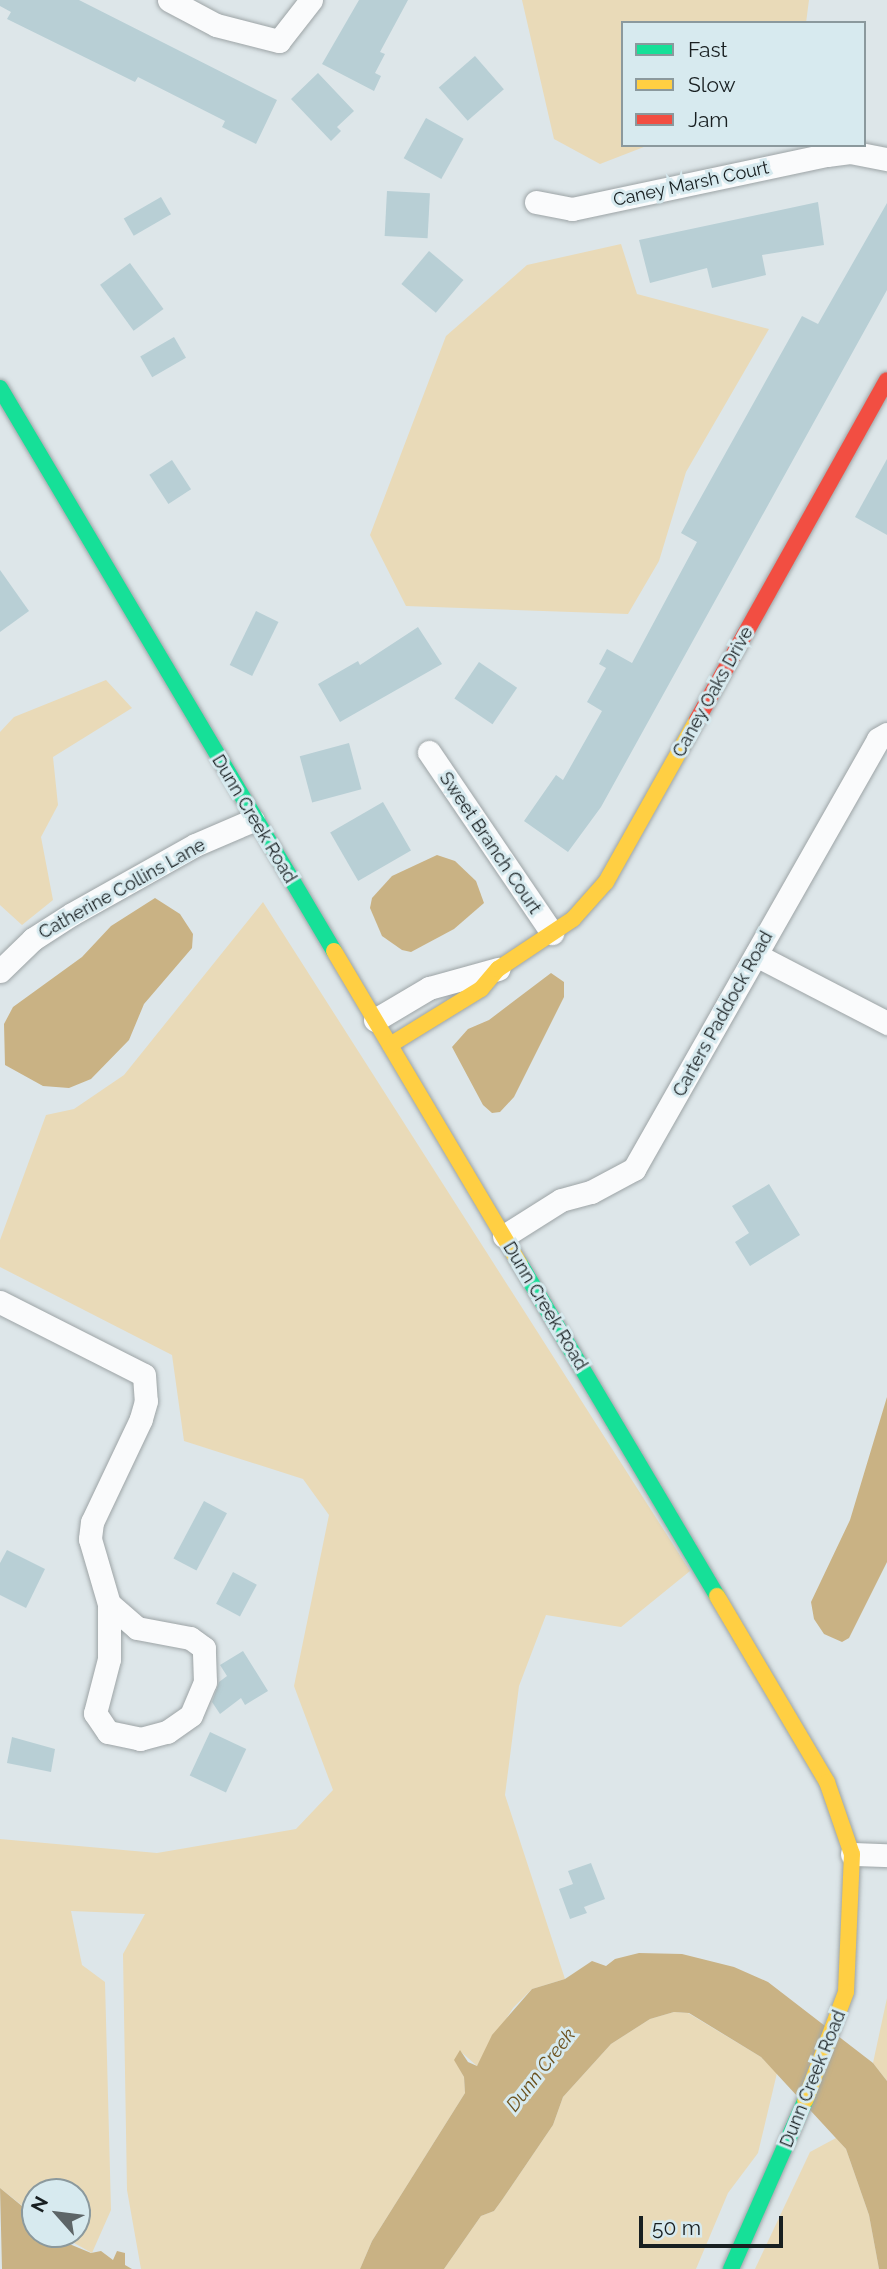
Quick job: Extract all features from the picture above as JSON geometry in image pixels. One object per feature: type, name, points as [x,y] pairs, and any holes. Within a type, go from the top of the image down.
[{"type":"street","points":[[169,0],[216,24],[279,41],[312,0]]},
{"type":"street","name":"Caney Marsh Court","points":[[536,202],[572,209],[850,152],[887,159]]},
{"type":"street","name":"Caney Oaks Drive","points":[[390,1045],[481,989],[498,969],[573,919],[606,882],[878,416],[887,380]]},
{"type":"street","name":"Dunn Creek Road","points":[[0,388],[253,820],[815,1758],[852,1854],[851,1957],[839,2015],[796,2123],[731,2269]]},
{"type":"street","name":"Carters Paddock Road","points":[[504,1236],[561,1200],[591,1192],[634,1169],[878,739],[887,734]]},
{"type":"street","name":"Sweet Branch Court","points":[[429,752],[552,933]]},
{"type":"street","name":"Catherine Collins Lane","points":[[0,971],[33,939],[72,914],[195,845],[253,820]]},
{"type":"street","points":[[756,955],[887,1023]]},
{"type":"street","name":"Caney Oaks Drive","points":[[375,1020],[429,988],[498,969]]},
{"type":"street","points":[[0,1302],[144,1375],[146,1401],[141,1419],[91,1530],[109,1604],[109,1659],[95,1713],[108,1732],[140,1739],[167,1732],[191,1715],[205,1682],[204,1648],[190,1638],[136,1628],[109,1604]]},
{"type":"street","points":[[852,1854],[887,1855]]},
{"type":"shaded area","points":[[522,0],[809,0],[806,21],[621,21],[621,147],[644,147],[600,164],[554,139]]},
{"type":"shaded area","points":[[621,244],[637,294],[769,329],[686,472],[659,561],[628,614],[406,606],[370,535],[446,336],[527,265]]},
{"type":"shaded area","points":[[106,680],[132,708],[53,757],[58,805],[41,837],[53,900],[22,925],[0,905],[0,732],[14,717]]},
{"type":"shaded area","points":[[263,902],[690,1571],[621,1627],[546,1615],[519,1686],[505,1795],[565,1979],[532,1989],[513,2008],[477,2066],[460,2051],[455,2060],[464,2077],[465,2093],[372,2241],[360,2269],[141,2269],[127,2190],[123,1954],[145,1914],[71,1911],[82,1965],[105,1982],[111,2210],[92,2253],[83,2248],[91,2248],[91,2178],[21,2178],[21,2205],[0,2188],[0,1839],[157,1853],[296,1829],[333,1790],[294,1686],[329,1515],[303,1479],[184,1441],[172,1355],[0,1267],[0,1240],[46,1115],[74,1109],[124,1075]]},
{"type":"shaded area","points":[[887,1998],[887,2081],[873,2063]]},
{"type":"shaded area","points":[[674,2012],[688,2013],[761,2057],[777,2073],[758,2153],[728,2193],[696,2269],[444,2269],[481,2216],[494,2211],[502,2200],[553,2125],[563,2097],[611,2044],[650,2019]]},
{"type":"shaded area","points":[[836,2138],[846,2149],[869,2215],[879,2269],[755,2269],[810,2152]]},
{"type":"water","points":[[437,855],[455,861],[476,881],[484,903],[454,929],[411,952],[402,950],[382,936],[370,908],[372,898],[392,876]]},
{"type":"water","points":[[155,898],[180,914],[193,934],[192,948],[144,1004],[129,1040],[91,1079],[69,1088],[43,1086],[5,1065],[4,1024],[13,1007],[82,957],[111,926]]},
{"type":"water","points":[[551,973],[564,982],[564,997],[514,1097],[500,1112],[492,1113],[483,1105],[452,1047],[468,1029],[489,1020]]},
{"type":"water","points":[[887,1397],[887,1562],[849,1638],[842,1642],[824,1634],[814,1619],[811,1602],[850,1520]]},
{"type":"water","name":"Dunn Creek","points":[[639,1953],[682,1954],[734,1967],[768,1982],[873,2063],[887,2081],[887,2269],[879,2269],[869,2215],[846,2149],[761,2057],[689,2013],[674,2012],[650,2019],[611,2044],[563,2097],[553,2125],[502,2200],[494,2211],[481,2216],[444,2269],[360,2269],[372,2241],[465,2093],[464,2077],[454,2060],[460,2050],[468,2062],[477,2066],[492,2035],[532,1989],[565,1979],[592,1961],[606,1966],[615,1959]]},
{"type":"water","points":[[0,2188],[21,2205],[21,2248],[79,2248],[91,2253],[101,2251],[113,2260],[117,2251],[125,2253],[125,2265],[132,2269],[2,2269]]},
{"type":"building","points":[[0,0],[79,0],[277,100],[256,144],[222,127],[225,121],[138,77],[135,82],[7,19],[11,12],[0,6]]},
{"type":"building","points":[[359,0],[408,0],[380,52],[385,54],[375,73],[381,76],[374,91],[322,64]]},
{"type":"building","points":[[475,56],[504,89],[468,121],[439,87]]},
{"type":"building","points":[[318,73],[354,111],[337,127],[341,131],[331,141],[291,99]]},
{"type":"building","points":[[426,118],[464,139],[441,179],[404,158]]},
{"type":"building","points":[[387,191],[430,193],[428,238],[385,236]]},
{"type":"building","points":[[161,197],[171,214],[134,236],[124,218]]},
{"type":"building","points":[[818,202],[824,245],[762,255],[766,275],[712,288],[707,268],[650,283],[639,240]]},
{"type":"building","points":[[887,203],[887,290],[601,807],[568,852],[524,821],[556,775],[563,780],[602,711],[587,702],[606,668],[599,664],[607,649],[632,663],[697,542],[681,533],[802,316],[818,324]]},
{"type":"building","points":[[429,251],[463,280],[436,313],[401,284]]},
{"type":"building","points":[[130,263],[164,309],[134,331],[100,285]]},
{"type":"building","points":[[174,337],[186,358],[152,377],[140,356]]},
{"type":"building","points":[[887,459],[887,535],[855,517]]},
{"type":"building","points":[[172,460],[191,489],[168,504],[149,475]]},
{"type":"building","points":[[0,570],[29,611],[0,632]]},
{"type":"building","points":[[256,611],[278,622],[252,676],[230,665]]},
{"type":"building","points":[[418,627],[442,664],[340,722],[318,684],[358,661],[360,665]]},
{"type":"building","points":[[479,662],[517,688],[493,724],[454,698]]},
{"type":"building","points":[[349,743],[361,789],[312,803],[300,756]]},
{"type":"building","points":[[383,802],[411,850],[358,881],[330,832]]},
{"type":"building","points":[[769,1184],[800,1235],[750,1266],[735,1242],[749,1233],[732,1206]]},
{"type":"building","points":[[204,1501],[227,1513],[196,1571],[173,1558]]},
{"type":"building","points":[[7,1550],[45,1569],[26,1608],[0,1595],[0,1563]]},
{"type":"building","points":[[233,1572],[257,1585],[240,1616],[216,1604]]},
{"type":"building","points":[[243,1651],[268,1691],[245,1705],[241,1698],[220,1714],[212,1702],[219,1682],[227,1676],[220,1665]]},
{"type":"building","points":[[210,1732],[246,1749],[226,1792],[190,1776]]},
{"type":"building","points":[[12,1737],[55,1749],[51,1772],[7,1763]]},
{"type":"building","points":[[591,1863],[605,1899],[584,1907],[587,1913],[570,1919],[559,1889],[573,1884],[568,1871]]},
{"type":"traffic: fast","points":[[0,388],[334,951]]},
{"type":"traffic: fast","points":[[520,1264],[717,1596]]},
{"type":"traffic: fast","points":[[731,2269],[805,2101]]},
{"type":"traffic: slow","points":[[390,1045],[481,989],[498,969],[573,919],[606,882],[697,720]]},
{"type":"traffic: slow","points":[[334,951],[520,1264]]},
{"type":"traffic: slow","points":[[717,1596],[827,1782],[852,1854],[846,1992],[805,2101]]},
{"type":"traffic: jam","points":[[697,720],[887,380]]}]
